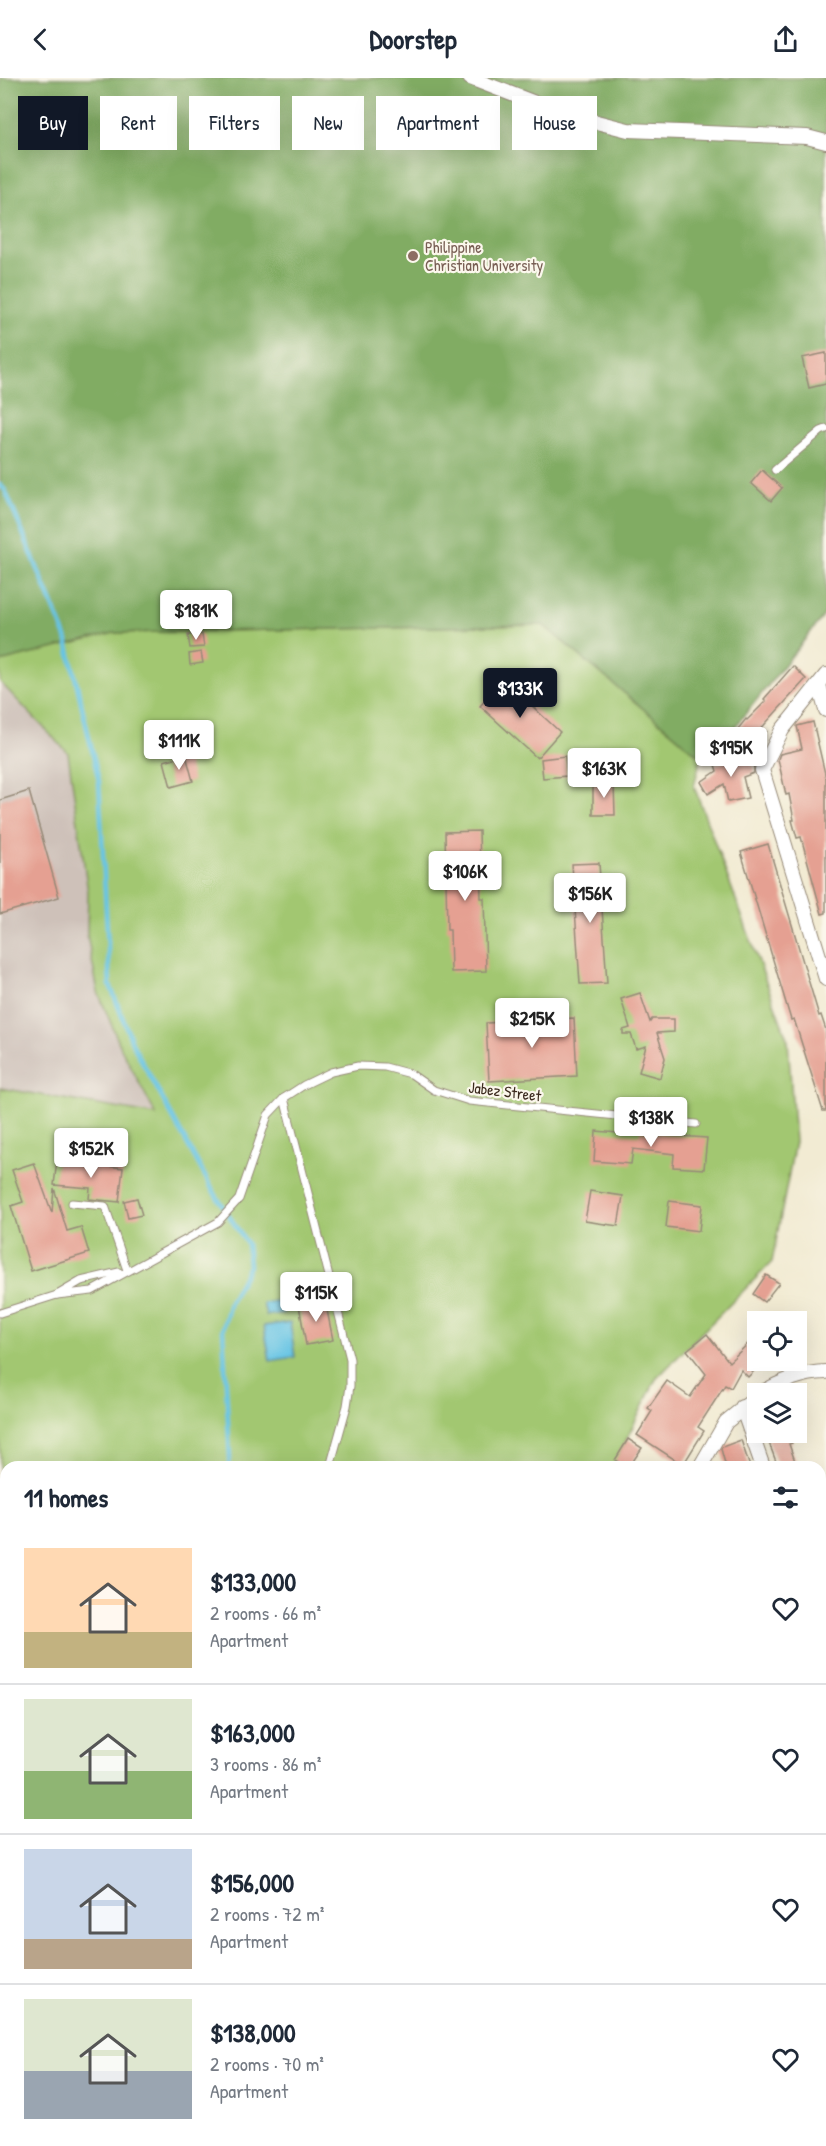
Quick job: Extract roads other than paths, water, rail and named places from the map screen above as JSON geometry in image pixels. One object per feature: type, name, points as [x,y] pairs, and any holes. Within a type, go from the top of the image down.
[{"type":"street","points":[[470,78],[561,113],[628,130],[807,137],[826,142]]},
{"type":"street","points":[[822,680],[826,710]]},
{"type":"street","points":[[822,680],[782,730],[762,770],[826,979]]},
{"type":"street","points":[[784,1383],[818,1372],[826,1372]]},
{"type":"street","points":[[703,1461],[726,1422],[747,1403]]},
{"type":"street","points":[[742,1407],[761,1461]]},
{"type":"lane","points":[[775,470],[826,429]]},
{"type":"lane","name":"Jabez Street","points":[[57,1294],[92,1291],[127,1270],[202,1232],[223,1217],[239,1199],[268,1115],[284,1098],[331,1072],[358,1066],[385,1067],[411,1074],[434,1090],[469,1101],[696,1124]]},
{"type":"lane","points":[[284,1098],[350,1359],[347,1406],[334,1444],[331,1461]]},
{"type":"lane","points":[[72,1203],[105,1206],[127,1270]]},
{"type":"lane","name":"Jabez Street","points":[[0,1313],[57,1294],[81,1281],[127,1270]]},
{"type":"water","points":[[282,1300],[284,1313],[266,1316],[263,1303]]},
{"type":"water","points":[[290,1322],[295,1357],[270,1361],[264,1326]]},
{"type":"waterway","points":[[0,485],[5,490],[66,637],[99,781],[110,985],[133,1045],[212,1189],[247,1244],[249,1266],[230,1302],[223,1329],[230,1461]]},
{"type":"place","name":"Philippine Christian University","points":[[413,256]]}]
